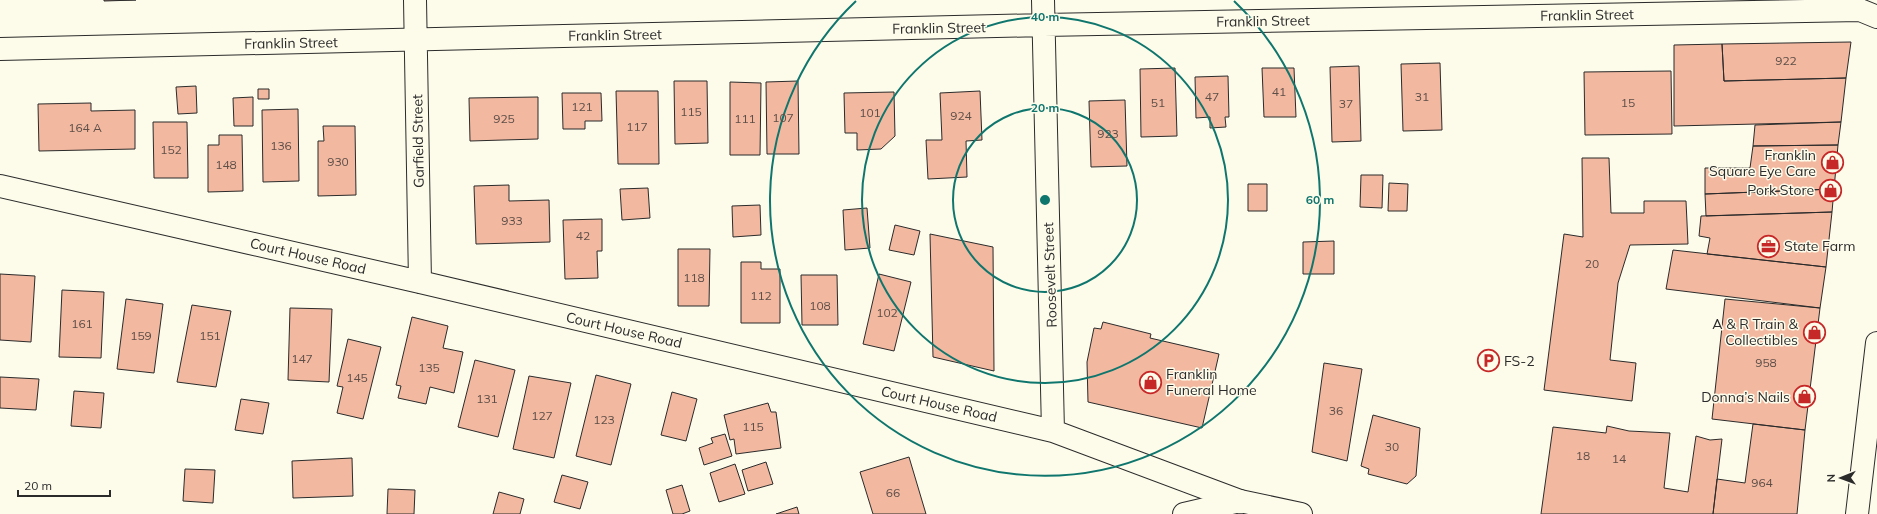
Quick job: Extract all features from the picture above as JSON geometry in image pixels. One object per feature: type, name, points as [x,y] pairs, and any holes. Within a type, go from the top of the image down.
[{"type":"street","name":"Garfield Street","points":[[415,0],[420,282]]},
{"type":"street","name":"Roosevelt Street","points":[[1043,0],[1053,431]]},
{"type":"street","name":"Franklin Street","points":[[0,49],[1044,25],[1860,10],[1877,17]]},
{"type":"street","name":"Court House Road","points":[[0,186],[420,282],[1053,431],[1240,500],[1301,514]]},
{"type":"street","points":[[1857,514],[1877,343]]},
{"type":"street","points":[[1184,514],[1240,500]]},
{"type":"building","points":[[104,0],[136,0],[104,1]]},
{"type":"building","points":[[1851,42],[1846,78],[1724,81],[1722,44]]},
{"type":"building","points":[[1722,44],[1724,81],[1846,78],[1841,122],[1674,126],[1674,45]]},
{"type":"building","points":[[1440,63],[1442,130],[1403,131],[1401,64]]},
{"type":"building","points":[[1359,66],[1361,141],[1332,142],[1330,67]]},
{"type":"building","points":[[1175,68],[1177,136],[1141,137],[1140,69]]},
{"type":"building","points":[[1262,68],[1294,68],[1296,117],[1264,117]]},
{"type":"building","points":[[1671,71],[1672,134],[1585,135],[1584,72]]},
{"type":"building","points":[[1228,76],[1229,117],[1225,117],[1226,127],[1210,128],[1210,117],[1196,118],[1195,77]]},
{"type":"building","points":[[674,81],[707,81],[708,143],[675,144]]},
{"type":"building","points":[[798,81],[799,154],[767,154],[766,82]]},
{"type":"building","points":[[730,82],[761,83],[760,155],[730,155]]},
{"type":"building","points":[[196,86],[197,113],[178,114],[176,87]]},
{"type":"building","points":[[258,89],[269,89],[269,99],[258,99]]},
{"type":"building","points":[[616,91],[658,91],[659,164],[618,164]]},
{"type":"building","points":[[980,91],[982,140],[966,141],[967,177],[928,179],[926,140],[942,140],[940,93]]},
{"type":"building","points":[[894,92],[895,136],[881,149],[857,150],[857,133],[845,133],[844,93]]},
{"type":"building","points":[[562,93],[601,93],[602,121],[585,121],[585,129],[563,129]]},
{"type":"building","points":[[253,97],[253,126],[234,126],[233,98]]},
{"type":"building","points":[[538,97],[538,139],[470,141],[469,98]]},
{"type":"building","points":[[1125,100],[1127,166],[1091,167],[1089,101]]},
{"type":"building","points":[[91,103],[91,111],[135,110],[135,149],[39,151],[38,104]]},
{"type":"building","points":[[298,109],[299,181],[263,182],[262,110]]},
{"type":"building","points":[[153,122],[187,122],[188,178],[154,178]]},
{"type":"building","points":[[1841,122],[1838,145],[1753,146],[1755,125]]},
{"type":"building","points":[[323,126],[355,126],[356,195],[318,196],[318,141],[324,141]]},
{"type":"building","points":[[219,135],[242,135],[243,191],[208,192],[208,145],[219,145]]},
{"type":"building","points":[[1838,145],[1834,189],[1705,194],[1705,168],[1750,168],[1753,146]]},
{"type":"building","points":[[1582,158],[1609,158],[1611,213],[1644,213],[1644,201],[1686,201],[1688,244],[1630,245],[1618,283],[1610,360],[1636,363],[1632,401],[1544,390],[1564,234],[1583,237]]},
{"type":"building","points":[[1361,175],[1383,175],[1382,208],[1360,207]]},
{"type":"building","points":[[1389,183],[1408,184],[1407,211],[1388,211]]},
{"type":"building","points":[[1248,184],[1267,184],[1267,211],[1248,211]]},
{"type":"building","points":[[509,185],[509,201],[549,200],[550,242],[476,244],[474,186]]},
{"type":"building","points":[[648,188],[650,218],[622,220],[620,189]]},
{"type":"building","points":[[1834,189],[1832,212],[1706,216],[1705,194]]},
{"type":"building","points":[[760,205],[761,235],[733,237],[732,206]]},
{"type":"building","points":[[867,208],[870,248],[845,250],[843,210]]},
{"type":"building","name":"State Farm","points":[[1832,212],[1826,267],[1707,254],[1710,238],[1699,236],[1701,216]]},
{"type":"building","points":[[602,219],[602,251],[597,251],[598,278],[565,279],[563,220]]},
{"type":"building","points":[[895,225],[920,231],[914,255],[889,250]]},
{"type":"building","points":[[930,234],[993,247],[994,371],[933,357]]},
{"type":"building","points":[[1334,241],[1334,274],[1303,274],[1303,242]]},
{"type":"building","points":[[678,249],[710,249],[709,306],[678,306]]},
{"type":"building","points":[[1673,250],[1826,267],[1820,308],[1666,289]]},
{"type":"building","points":[[741,262],[761,262],[761,269],[780,269],[780,323],[741,323]]},
{"type":"building","points":[[0,274],[35,276],[31,342],[0,340]]},
{"type":"building","points":[[879,274],[911,282],[894,351],[863,344]]},
{"type":"building","points":[[801,275],[837,275],[838,325],[802,325]]},
{"type":"building","points":[[62,290],[104,292],[101,358],[59,357]]},
{"type":"building","points":[[126,299],[163,304],[154,373],[117,369]]},
{"type":"building","points":[[1725,299],[1820,308],[1805,430],[1712,419]]},
{"type":"building","points":[[192,305],[231,311],[216,387],[177,382]]},
{"type":"building","points":[[290,308],[332,309],[329,382],[288,380]]},
{"type":"building","points":[[412,317],[448,326],[443,348],[463,352],[454,393],[430,387],[426,404],[398,398],[401,386],[396,385]]},
{"type":"building","name":"Franklin Funeral Home","points":[[1103,322],[1151,334],[1150,338],[1219,354],[1202,428],[1088,402],[1087,362],[1094,328],[1101,329]]},
{"type":"building","points":[[348,339],[381,347],[363,419],[337,413],[343,387],[337,386]]},
{"type":"building","points":[[475,360],[515,370],[498,437],[458,427]]},
{"type":"building","points":[[1324,363],[1362,369],[1347,461],[1312,452]]},
{"type":"building","points":[[596,375],[631,384],[611,465],[576,456]]},
{"type":"building","points":[[529,376],[571,383],[554,458],[513,449]]},
{"type":"building","points":[[0,377],[39,379],[36,410],[0,408]]},
{"type":"building","points":[[74,391],[104,393],[101,428],[71,426]]},
{"type":"building","points":[[672,392],[697,399],[686,441],[661,435]]},
{"type":"building","points":[[241,399],[269,403],[263,434],[235,430]]},
{"type":"building","points":[[768,403],[771,412],[776,412],[781,448],[736,454],[734,439],[730,440],[724,415]]},
{"type":"building","points":[[1373,415],[1420,428],[1416,476],[1407,484],[1368,474],[1369,469],[1361,466]]},
{"type":"building","points":[[1753,424],[1805,430],[1797,514],[1713,514],[1717,479],[1745,483]]},
{"type":"building","points":[[1607,426],[1629,431],[1670,433],[1664,488],[1688,492],[1696,436],[1710,440],[1722,439],[1713,514],[1541,514],[1553,427],[1606,433]]},
{"type":"building","points":[[725,434],[732,456],[704,465],[699,448],[713,443],[711,438]]},
{"type":"building","points":[[909,457],[926,514],[873,514],[860,472]]},
{"type":"building","points":[[352,458],[353,496],[293,498],[292,461]]},
{"type":"building","points":[[766,462],[773,484],[748,491],[742,470]]},
{"type":"building","points":[[735,464],[745,494],[719,502],[710,473]]},
{"type":"building","points":[[185,469],[215,470],[213,503],[183,501]]},
{"type":"building","points":[[562,475],[588,482],[580,509],[554,502]]},
{"type":"building","points":[[682,485],[690,511],[682,514],[673,514],[666,490]]},
{"type":"building","points":[[388,489],[415,490],[414,514],[387,514]]},
{"type":"building","points":[[499,492],[524,499],[520,514],[493,514]]},
{"type":"building","points":[[797,507],[799,514],[776,514]]},
{"type":"place","name":"Franklin Square Eye Care","points":[[1832,163]]},
{"type":"place","name":"Pork Store","points":[[1830,190]]},
{"type":"place","name":"State Farm","points":[[1768,246]]},
{"type":"place","name":"A & R Train & Collectibles","points":[[1814,332]]},
{"type":"place","name":"FS-2","points":[[1488,361]]},
{"type":"place","name":"Franklin Funeral Home","points":[[1150,382]]},
{"type":"place","name":"Donna’s Nails","points":[[1805,397]]}]
